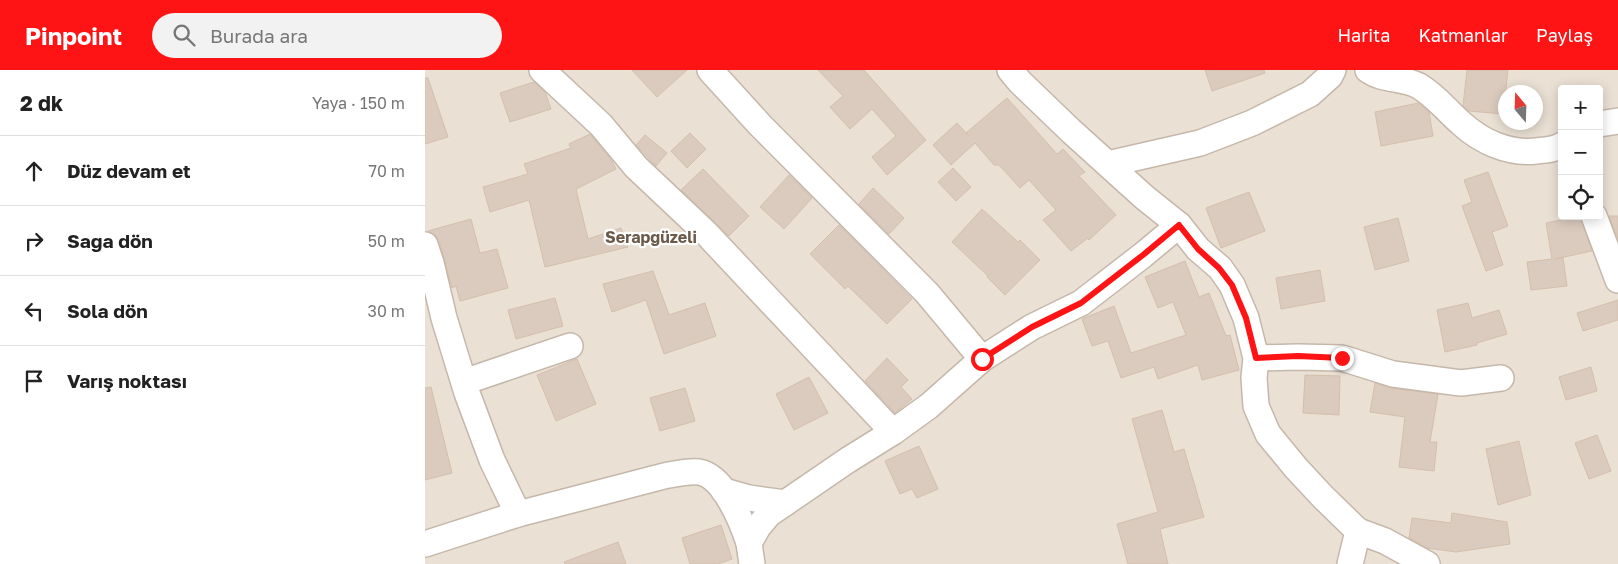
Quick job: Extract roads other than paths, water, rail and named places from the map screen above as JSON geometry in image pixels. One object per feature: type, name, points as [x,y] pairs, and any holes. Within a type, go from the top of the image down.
[{"type":"street","points":[[542,70],[601,125],[636,167],[706,233],[893,432]]},
{"type":"street","points":[[710,70],[760,125],[927,293],[982,359]]},
{"type":"street","points":[[1010,70],[1020,82],[1108,164],[1144,197],[1179,225],[1198,249],[1219,268],[1232,285],[1246,318],[1256,358],[1254,378],[1256,406],[1268,434],[1323,497],[1358,531],[1385,541],[1427,564]]},
{"type":"street","points":[[1108,164],[1200,143],[1252,123],[1310,94],[1330,76],[1333,70]]},
{"type":"street","points":[[1368,70],[1376,76],[1412,82],[1431,94],[1463,126],[1505,150],[1525,152],[1558,150]]},
{"type":"street","points":[[1603,123],[1618,120]]},
{"type":"street","points":[[1596,220],[1618,280]]},
{"type":"street","points":[[750,553],[758,526],[769,514],[929,406],[982,359],[1032,327],[1081,303],[1179,225]]},
{"type":"street","points":[[425,245],[463,382],[492,460],[518,514]]},
{"type":"street","points":[[463,382],[570,346]]},
{"type":"street","points":[[1256,358],[1298,356],[1342,358],[1393,374],[1461,383],[1501,378]]},
{"type":"street","points":[[425,544],[518,514],[664,476],[684,472],[701,472],[715,480],[724,491],[743,526],[750,553]]},
{"type":"street","points":[[724,491],[749,498],[785,503]]},
{"type":"street","points":[[1350,564],[1358,531]]},
{"type":"district","name":"Serapgüzeli","points":[[651,237]]}]
